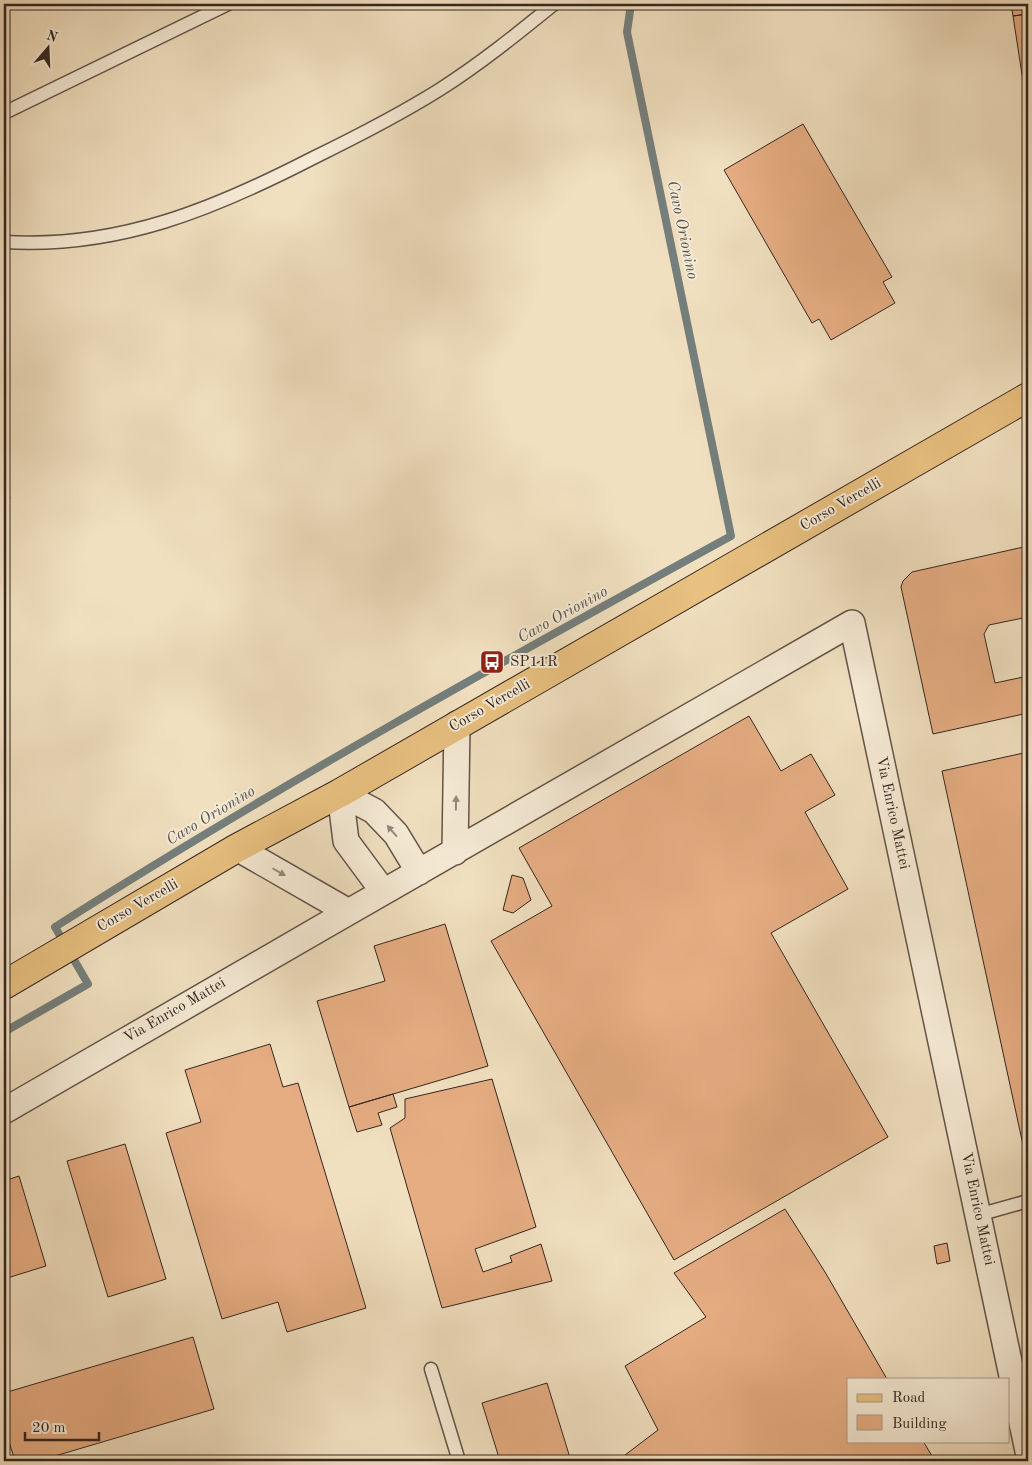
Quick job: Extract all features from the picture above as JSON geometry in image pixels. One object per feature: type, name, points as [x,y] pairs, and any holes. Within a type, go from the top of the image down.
[{"type":"main road","name":"Corso Vercelli","points":[[4,985],[237,848],[340,793],[1028,397]]},
{"type":"street","name":"Via Enrico Mattei","points":[[4,1111],[346,911],[455,852],[852,623],[1028,1450]]},
{"type":"street","points":[[455,852],[457,724]]},
{"type":"street","points":[[340,793],[374,811],[396,834],[419,872]]},
{"type":"street","points":[[340,793],[346,841],[383,891]]},
{"type":"street","points":[[237,848],[346,911]]},
{"type":"lane","points":[[4,113],[228,4]]},
{"type":"lane","points":[[4,242],[30,244],[86,240],[140,230],[195,213],[254,188],[369,130],[440,89],[511,40],[554,4]]},
{"type":"lane","points":[[978,1214],[1028,1200]]},
{"type":"lane","points":[[431,1369],[459,1461]]},
{"type":"building","points":[[1011,4],[1028,4],[1028,14],[1013,16]]},
{"type":"building","points":[[1028,14],[1028,80],[1023,81],[1013,16]]},
{"type":"building","points":[[803,124],[892,277],[883,282],[895,303],[831,340],[819,319],[812,323],[724,170]]},
{"type":"building","points":[[4,495],[10,497],[4,521]]},
{"type":"building","points":[[1028,546],[1028,617],[989,625],[984,634],[995,683],[1028,676],[1028,713],[933,734],[901,587],[903,581],[912,572]]},
{"type":"building","points":[[749,716],[781,771],[811,754],[835,795],[805,812],[848,889],[771,933],[888,1137],[674,1260],[491,941],[552,906],[519,848]]},
{"type":"building","points":[[1028,752],[1028,1168],[942,771]]},
{"type":"building","points":[[512,875],[523,878],[531,900],[513,913],[503,910]]},
{"type":"building","points":[[445,924],[488,1066],[349,1107],[317,1001],[385,981],[374,946]]},
{"type":"building","points":[[270,1044],[283,1087],[298,1083],[366,1308],[287,1332],[278,1302],[222,1319],[166,1133],[201,1122],[185,1070]]},
{"type":"building","points":[[492,1079],[536,1227],[475,1249],[483,1272],[512,1262],[510,1256],[541,1244],[552,1281],[442,1308],[390,1128],[405,1118],[405,1099]]},
{"type":"building","points":[[393,1094],[397,1107],[378,1113],[382,1125],[357,1132],[349,1107]]},
{"type":"building","points":[[125,1144],[166,1279],[108,1297],[67,1161]]},
{"type":"building","points":[[19,1176],[46,1266],[4,1279],[4,1181]]},
{"type":"building","points":[[785,1209],[825,1272],[886,1378],[847,1378],[847,1442],[924,1442],[935,1461],[628,1461],[625,1455],[658,1430],[625,1366],[706,1317],[674,1273]]},
{"type":"building","points":[[947,1243],[950,1261],[937,1264],[934,1246]]},
{"type":"building","points":[[193,1337],[214,1409],[38,1461],[15,1461],[4,1425],[4,1393]]},
{"type":"building","points":[[547,1383],[571,1461],[500,1461],[482,1403]]},
{"type":"waterway","name":"Cavo Orionino","points":[[4,1032],[88,984],[55,927],[221,824],[305,775],[560,630],[731,536],[627,32],[631,4]]},
{"type":"place","name":"SP11R","points":[[492,662]]}]
